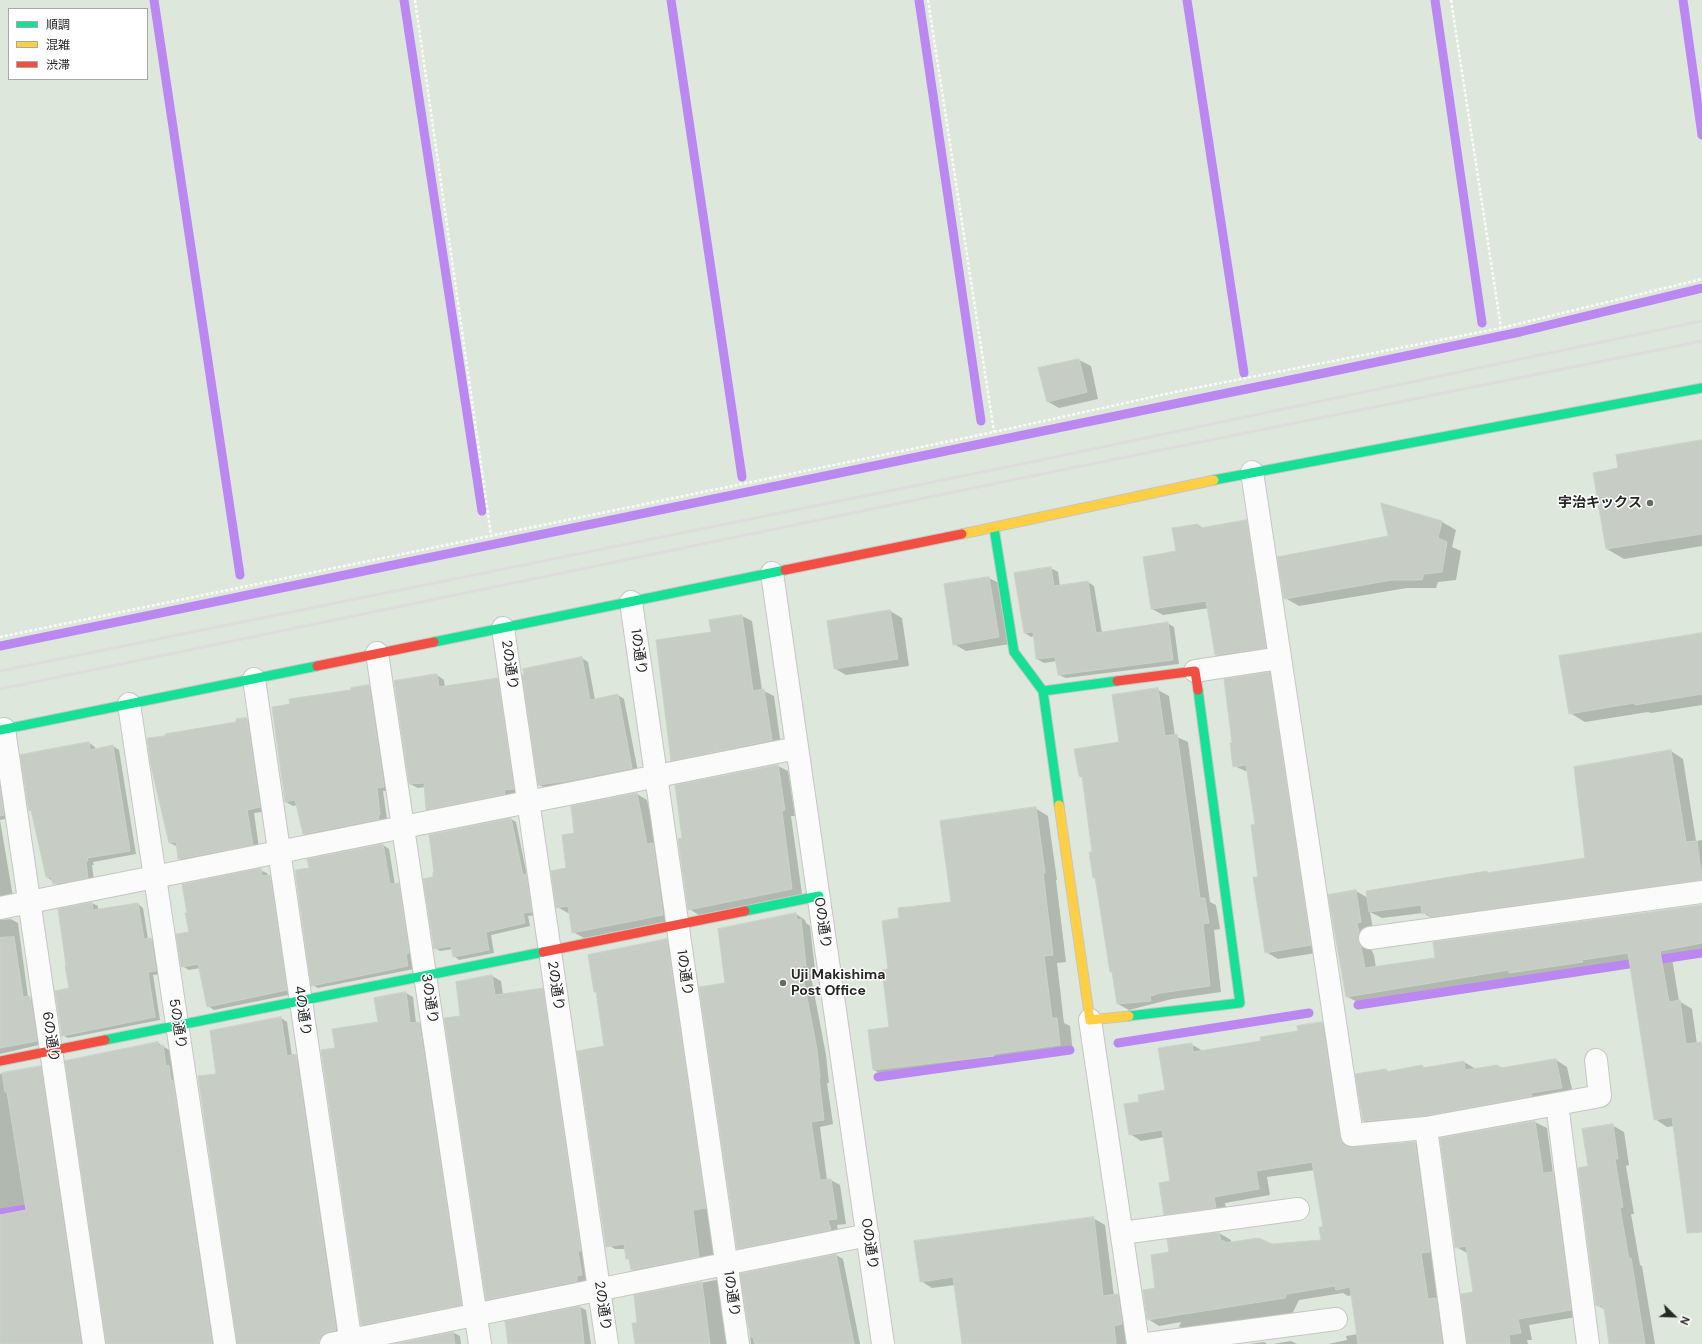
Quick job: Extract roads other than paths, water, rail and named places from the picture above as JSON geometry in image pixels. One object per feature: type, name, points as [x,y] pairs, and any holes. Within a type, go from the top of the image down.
[{"type":"street","points":[[2,730],[994,528],[1252,472],[1702,388]]},
{"type":"street","points":[[1252,472],[1352,1135],[1426,1128],[1600,1096],[1596,1060]]},
{"type":"street","points":[[994,528],[1014,652],[1043,690],[1138,1344]]},
{"type":"street","name":"0の通り","points":[[772,573],[884,1344]]},
{"type":"street","name":"1の通り","points":[[631,602],[738,1344]]},
{"type":"street","name":"2の通り","points":[[503,628],[607,1344]]},
{"type":"street","name":"3の通り","points":[[378,654],[480,1344]]},
{"type":"street","points":[[1043,690],[1195,671],[1280,658]]},
{"type":"street","points":[[1090,1020],[1240,1002],[1195,671]]},
{"type":"street","name":"4の通り","points":[[254,679],[301,1000],[344,1343]]},
{"type":"street","name":"5の通り","points":[[129,704],[225,1344]]},
{"type":"street","name":"6の通り","points":[[2,730],[30,902],[94,1344]]},
{"type":"street","points":[[0,908],[797,748]]},
{"type":"street","points":[[1370,938],[1702,892]]},
{"type":"street","points":[[0,1061],[819,896]]},
{"type":"street","points":[[1557,1104],[1588,1344]]},
{"type":"street","points":[[1426,1128],[1455,1344]]},
{"type":"street","points":[[1122,1233],[1298,1209]]},
{"type":"street","points":[[344,1343],[599,1289],[868,1236]]},
{"type":"street","points":[[1147,1344],[1336,1319]]},
{"type":"waterway","points":[[154,0],[240,575]]},
{"type":"waterway","points":[[404,0],[482,511]]},
{"type":"waterway","points":[[671,0],[742,477]]},
{"type":"waterway","points":[[919,0],[981,421]]},
{"type":"waterway","points":[[1187,0],[1244,373]]},
{"type":"waterway","points":[[1435,0],[1482,323]]},
{"type":"waterway","points":[[1683,0],[1702,135]]},
{"type":"waterway","points":[[0,646],[1520,332],[1702,288]]},
{"type":"waterway","points":[[1358,1005],[1702,953]]},
{"type":"waterway","points":[[1118,1043],[1309,1013]]},
{"type":"waterway","points":[[878,1077],[1070,1050]]},
{"type":"waterway","points":[[0,1213],[65,1203]]},
{"type":"railway","points":[[0,671],[1012,466],[1702,321]]},
{"type":"railway","points":[[0,689],[1017,479],[1702,341]]},
{"type":"place","name":"宇治キックス","points":[[1650,503]]},
{"type":"place","name":"Uji Makishima Post Office","points":[[783,983]]}]
